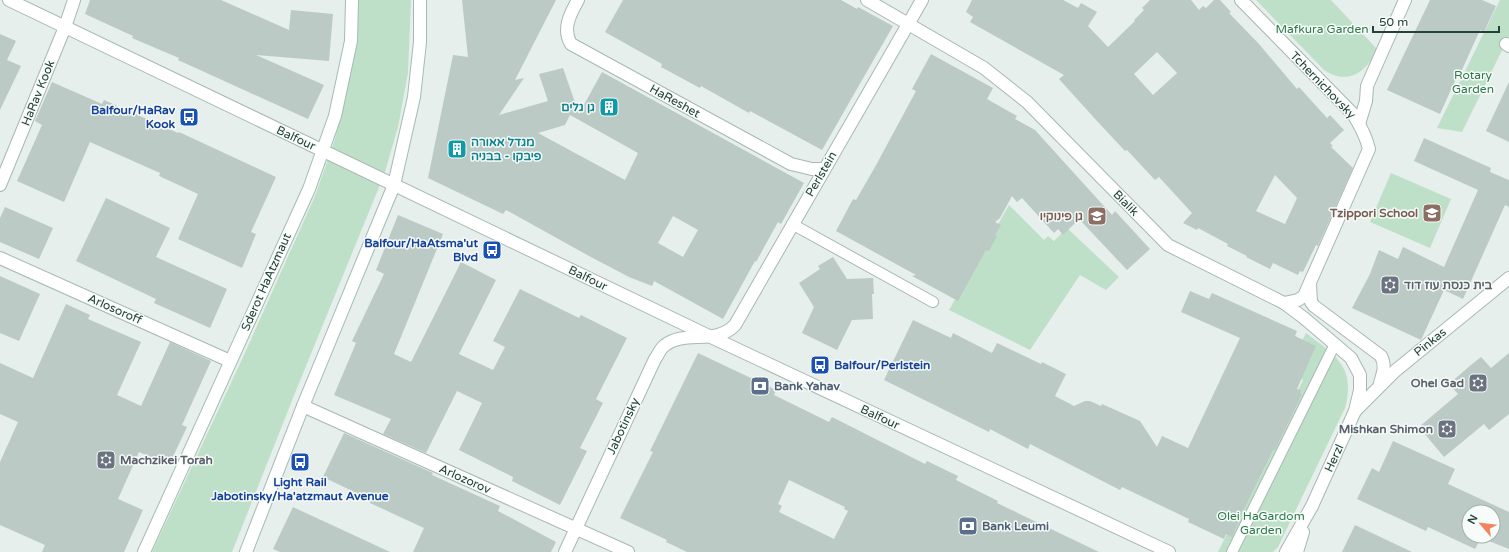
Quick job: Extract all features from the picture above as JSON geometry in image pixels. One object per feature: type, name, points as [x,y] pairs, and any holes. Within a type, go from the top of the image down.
[{"type":"street","name":"Balfour","points":[[8,0],[711,337],[1169,552]]},
{"type":"street","name":"HaRav Kook","points":[[0,185],[65,27],[74,0]]},
{"type":"street","name":"Sderot HaAtzmaut","points":[[144,552],[309,189],[335,116],[350,41],[352,0]]},
{"type":"street","points":[[246,552],[303,406],[394,185],[414,97],[420,42],[420,0]]},
{"type":"street","name":"HaReshet","points":[[578,0],[570,13],[566,27],[567,38],[571,44],[791,164],[812,169],[824,169]]},
{"type":"street","name":"Bialik","points":[[868,0],[984,68],[1027,102],[1168,245],[1284,303],[1336,344],[1351,358],[1360,376],[1360,390],[1355,411]]},
{"type":"street","name":"Perlstein","points":[[711,337],[725,333],[735,325],[922,0]]},
{"type":"street","name":"Tchernichovsky","points":[[1241,0],[1353,114],[1368,140],[1370,149],[1304,296],[1298,300],[1284,303]]},
{"type":"street","points":[[1359,124],[1366,101],[1368,86],[1405,0]]},
{"type":"street","points":[[792,224],[933,302]]},
{"type":"street","name":"Arlosoroff","points":[[0,258],[230,361]]},
{"type":"street","name":"Pinkas","points":[[1355,411],[1395,370],[1509,278]]},
{"type":"street","points":[[1310,283],[1310,297],[1314,306],[1381,356],[1384,362],[1385,370],[1379,386]]},
{"type":"street","name":"Jabotinsky","points":[[565,552],[655,359],[663,347],[672,340],[711,337]]},
{"type":"street","points":[[1232,552],[1336,344]]},
{"type":"street","name":"Arlozorov","points":[[303,406],[628,552]]},
{"type":"street","name":"Herzl","points":[[1286,552],[1312,506],[1355,411]]},
{"type":"street","name":"Herzl","points":[[1297,552],[1312,506]]},
{"type":"green space","points":[[358,0],[411,0],[408,73],[398,127],[384,175],[232,552],[152,552],[244,355],[315,196],[334,142],[346,97],[356,41]]},
{"type":"green space","name":"Mafkura Garden","points":[[1256,0],[1331,0],[1377,49],[1368,64],[1356,74],[1341,77],[1333,75],[1324,70]]},
{"type":"green space","name":"Rotary Garden","points":[[1500,0],[1509,0],[1509,36],[1462,132],[1437,128]]},
{"type":"green space","points":[[1391,173],[1451,199],[1430,248],[1370,222]]},
{"type":"green space","points":[[1009,205],[1044,240],[1048,236],[1054,241],[1067,228],[1119,277],[1106,290],[1080,275],[1030,350],[949,310]]},
{"type":"green space","name":"Olei HaGardom Garden","points":[[1306,333],[1334,356],[1341,364],[1348,382],[1348,394],[1345,408],[1278,547],[1273,552],[1218,552],[1303,380],[1287,372]]},
{"type":"building","points":[[90,0],[221,0],[289,30],[291,10],[333,14],[329,61],[256,55],[324,85],[308,119],[178,60],[179,58],[132,38],[133,36],[85,14]]},
{"type":"building","points":[[462,0],[556,0],[515,80],[524,78],[499,115],[548,101],[539,74],[563,68],[579,114],[602,72],[804,183],[781,224],[778,222],[723,319],[654,281],[652,286],[629,277],[506,210],[503,214],[428,178],[453,55],[468,57]],"holes":[[[570,115],[638,153],[625,180],[538,133],[565,125]],[[673,216],[698,230],[683,257],[658,243]]]},
{"type":"building","points":[[623,0],[841,0],[857,9],[858,7],[893,26],[822,150],[750,111],[749,113],[701,86],[700,88],[661,67],[662,64],[605,32]]},
{"type":"building","points":[[972,0],[1063,0],[1078,8],[1081,3],[1097,12],[1088,26],[1108,47],[1135,21],[1134,20],[1144,10],[1142,8],[1150,0],[1191,0],[1199,10],[1203,6],[1206,8],[1214,0],[1220,0],[1231,12],[1229,13],[1259,44],[1297,89],[1299,87],[1327,118],[1330,115],[1344,130],[1330,143],[1333,146],[1331,147],[1353,168],[1318,246],[1316,245],[1303,272],[1300,271],[1298,275],[1273,263],[1270,269],[1246,257],[1247,256],[1227,246],[1228,244],[1198,228],[1197,230],[1183,223],[1192,213],[1159,177],[1155,180],[1097,121],[1059,79],[1064,75],[970,22],[973,17],[966,12]],"holes":[[[1157,52],[1177,73],[1153,95],[1134,74]],[[1275,175],[1297,198],[1285,224],[1256,211]]]},
{"type":"building","points":[[1430,0],[1482,0],[1496,6],[1484,32],[1480,30],[1440,114],[1387,90]]},
{"type":"building","points":[[0,34],[16,41],[7,60],[21,66],[0,110]]},
{"type":"building","points":[[931,54],[993,88],[987,99],[1017,116],[1015,119],[1035,130],[1112,215],[1115,211],[1150,249],[1127,270],[1079,219],[1063,235],[1058,229],[1054,233],[1022,198],[1017,202],[1012,196],[1000,218],[995,222],[1001,225],[995,235],[997,236],[989,251],[986,250],[958,301],[912,276],[916,275],[836,231],[853,199],[856,200],[875,167],[916,91],[912,89]]},
{"type":"building","points":[[52,82],[102,104],[104,100],[178,133],[179,132],[276,177],[251,232],[256,234],[242,268],[178,239],[198,194],[159,176],[160,173],[90,142],[64,202],[17,181],[42,125],[35,121]]},
{"type":"building","points":[[1509,82],[1509,142],[1486,131]]},
{"type":"building","points":[[1424,138],[1491,168],[1490,172],[1509,180],[1509,207],[1505,205],[1463,299],[1444,290],[1421,340],[1352,308],[1370,274],[1379,250],[1398,259],[1403,247],[1444,267],[1478,190],[1414,161]]},
{"type":"building","points":[[106,198],[170,228],[156,257],[227,289],[210,328],[154,303],[156,299],[76,261]]},
{"type":"building","points":[[5,207],[53,228],[39,259],[0,242],[0,218]]},
{"type":"building","points":[[398,215],[443,234],[394,354],[411,362],[461,262],[496,280],[459,354],[493,370],[505,347],[493,341],[520,289],[579,318],[581,315],[627,338],[596,399],[603,403],[580,448],[587,451],[560,505],[512,481],[513,477],[459,450],[482,403],[457,391],[426,453],[383,434],[391,419],[334,395],[356,343],[352,341],[384,274],[376,270]]},
{"type":"building","points":[[833,257],[847,279],[873,278],[874,294],[872,294],[873,319],[852,320],[837,350],[802,333],[814,307],[799,283],[820,269],[818,266]]},
{"type":"building","points":[[0,276],[40,294],[19,341],[0,333]]},
{"type":"building","points":[[1190,291],[1209,299],[1212,293],[1297,331],[1295,336],[1316,346],[1297,389],[1301,390],[1300,393],[1302,394],[1242,513],[1232,537],[1226,534],[1224,539],[1188,522],[1189,519],[1122,487],[1120,490],[1030,444],[1028,449],[990,429],[989,432],[884,380],[913,320],[951,338],[953,333],[992,353],[997,343],[1041,364],[1042,362],[1066,374],[1055,396],[1074,406],[1085,401],[1090,401],[1101,406],[1102,404],[1140,421],[1157,447],[1162,436],[1188,448],[1240,338],[1181,312]]},
{"type":"building","points":[[66,304],[90,315],[88,319],[141,342],[117,395],[141,406],[170,342],[211,361],[182,425],[187,427],[169,465],[139,452],[118,499],[143,510],[124,552],[42,552],[45,545],[0,525],[0,462],[18,422],[0,414],[0,363],[33,378]]},
{"type":"building","points":[[698,353],[776,390],[774,395],[829,422],[832,417],[925,464],[927,461],[958,476],[956,480],[998,501],[997,503],[1099,552],[687,552],[666,542],[667,540],[620,518],[653,452],[650,451]],"holes":[[[789,480],[845,507],[844,509],[848,511],[834,539],[779,512],[782,506],[778,504]]]},
{"type":"building","points":[[1509,353],[1509,414],[1489,430],[1484,424],[1444,457],[1419,427],[1458,394],[1449,384],[1471,365],[1481,357],[1491,368]]},
{"type":"building","points":[[344,433],[433,473],[432,475],[500,506],[498,511],[556,542],[551,552],[413,552],[424,528],[370,503],[371,500],[323,477]]},
{"type":"building","points":[[1393,441],[1455,469],[1448,484],[1492,504],[1461,504],[1461,542],[1428,527],[1426,531],[1357,499],[1372,468],[1379,472]]},
{"type":"building","points":[[293,507],[390,552],[280,552],[273,549]]},
{"type":"building","points":[[1501,508],[1509,512],[1509,549],[1496,544],[1501,544]]},
{"type":"building","points":[[1355,525],[1412,552],[1342,552]]},
{"type":"building","points":[[1464,544],[1478,544],[1475,549]]},
{"type":"place","name":"גן גלים","points":[[609,107]]},
{"type":"place","name":"Balfour/HaRav Kook","points":[[189,117]]},
{"type":"place","name":"מגדל אאורה פיבקו - בבניה","points":[[457,149]]},
{"type":"place","name":"Tzippori School","points":[[1432,213]]},
{"type":"place","name":"גן פינוקיו","points":[[1097,216]]},
{"type":"place","name":"Balfour/HaAtsma'ut Blvd","points":[[492,250]]},
{"type":"place","name":"בית כנסת עוז דוד","points":[[1390,285]]},
{"type":"place","name":"Balfour/Perlstein","points":[[820,365]]},
{"type":"place","name":"Ohel Gad","points":[[1478,383]]},
{"type":"place","name":"Bank Yahav","points":[[760,386]]},
{"type":"place","name":"Mishkan Shimon","points":[[1447,429]]},
{"type":"place","name":"Machzikei Torah","points":[[106,460]]},
{"type":"place","name":"Light Rail Jabotinsky/Ha'atzmaut Avenue","points":[[300,462]]},
{"type":"place","name":"Bank Leumi","points":[[968,526]]}]
